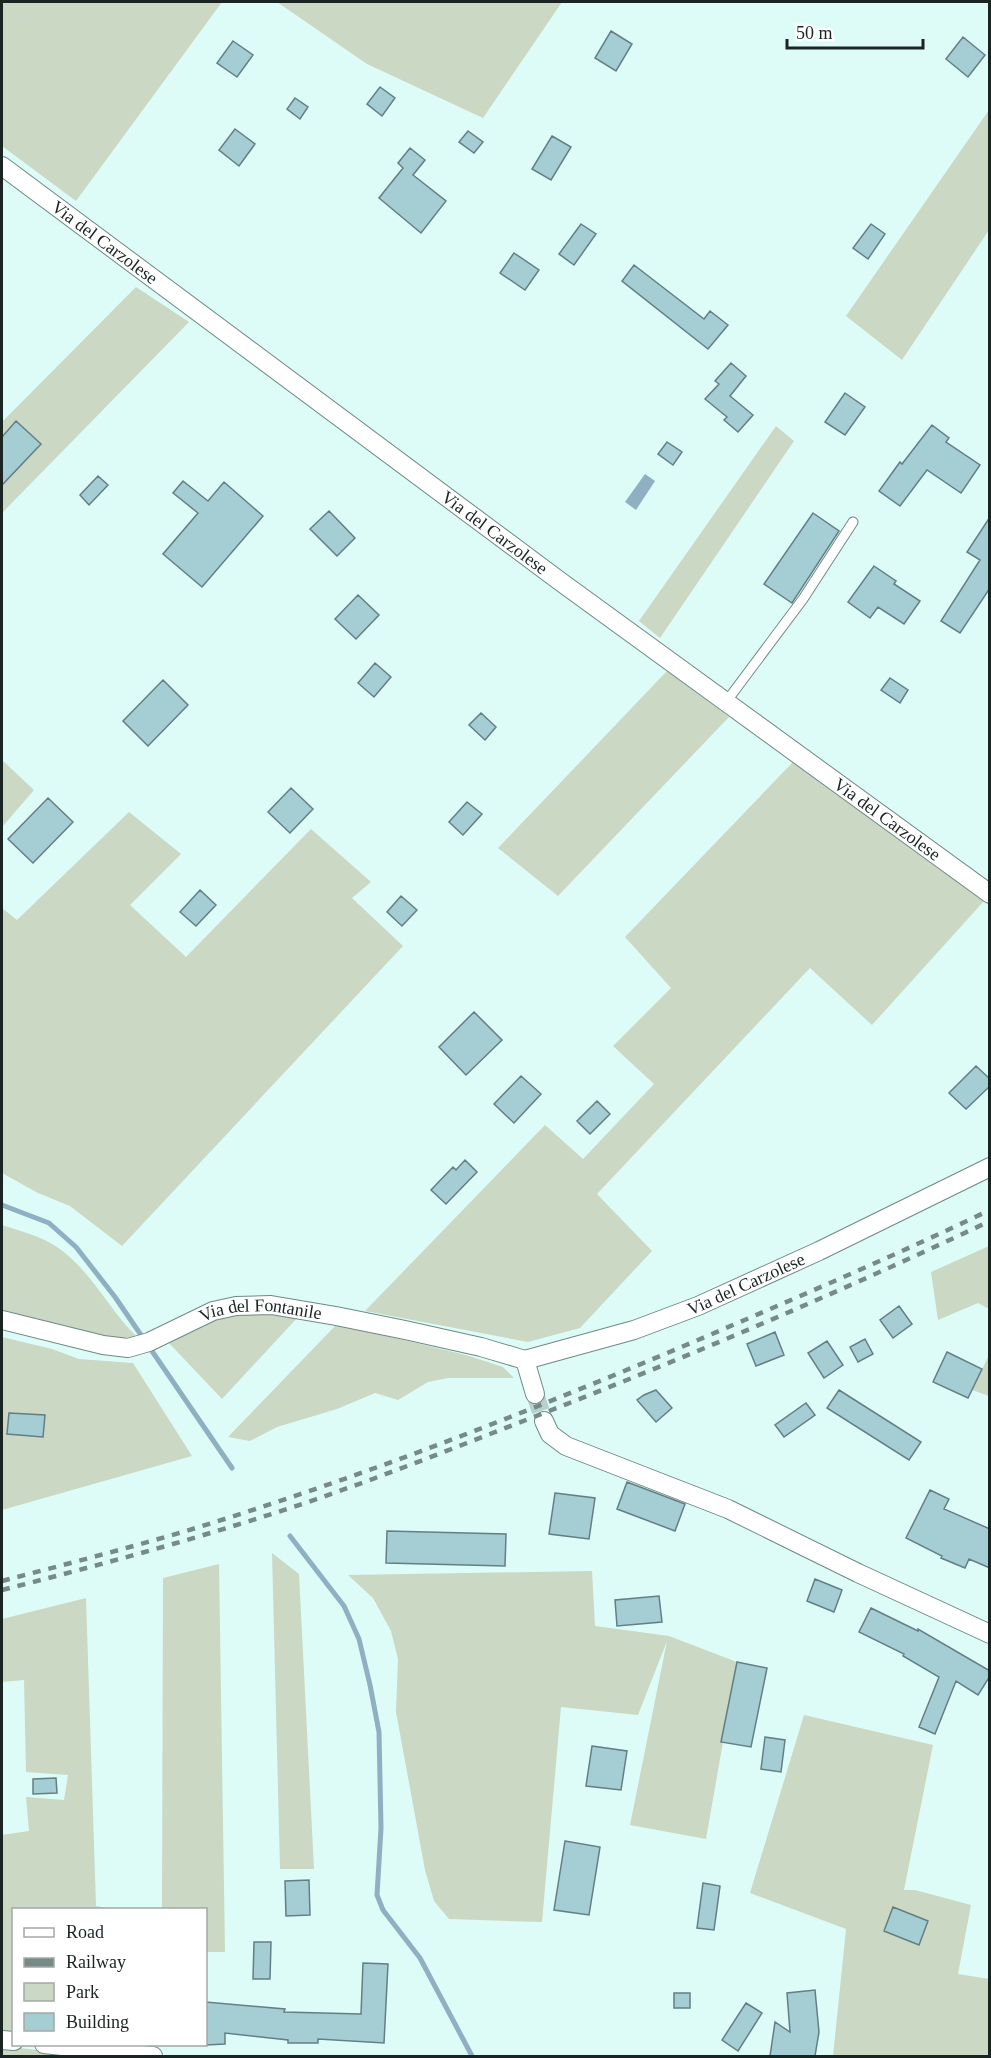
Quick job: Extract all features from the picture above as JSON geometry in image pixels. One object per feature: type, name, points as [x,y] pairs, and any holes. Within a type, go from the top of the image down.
[{"type":"street","name":"Via del Carzolese","points":[[2,166],[561,582],[990,894]]},
{"type":"street","name":"Via del Carzolese","points":[[525,1360],[634,1330],[698,1306],[819,1251],[990,1167]]},
{"type":"street","name":"Via del Fontanile","points":[[2,1320],[103,1345],[128,1348],[226,1307],[271,1305],[382,1324],[481,1347],[525,1360]]},
{"type":"street","points":[[525,1360],[536,1394]]},
{"type":"street","points":[[544,1421],[550,1434],[566,1446],[728,1509],[990,1634]]},
{"type":"street","points":[[62,2046],[153,2056]]},
{"type":"lane","points":[[726,702],[803,599],[853,522]]},
{"type":"green space","points":[[2,2],[222,2],[76,201],[2,146]]},
{"type":"green space","points":[[277,2],[562,2],[483,118],[367,64]]},
{"type":"green space","points":[[989,110],[989,230],[902,360],[846,316]]},
{"type":"green space","points":[[136,287],[189,322],[2,513],[2,422]]},
{"type":"green space","points":[[776,426],[794,441],[660,638],[639,621]]},
{"type":"green space","points":[[667,671],[729,717],[558,896],[498,848]]},
{"type":"green space","points":[[2,760],[34,790],[2,827]]},
{"type":"green space","points":[[793,762],[984,901],[872,1025],[810,968],[597,1194],[652,1251],[580,1328],[528,1342],[365,1311],[545,1125],[583,1159],[654,1084],[613,1046],[671,988],[625,937]]},
{"type":"green space","points":[[129,812],[181,854],[130,905],[186,957],[311,829],[371,882],[352,898],[403,946],[122,1246],[70,1206],[38,1193],[2,1173],[2,908],[17,920]]},
{"type":"green space","points":[[2,1225],[44,1240],[69,1256],[137,1337],[113,1338],[2,1310]]},
{"type":"green space","points":[[989,1246],[989,1309],[978,1303],[938,1320],[931,1272]]},
{"type":"green space","points":[[246,1312],[298,1317],[222,1399],[168,1342],[210,1319]]},
{"type":"green space","points":[[337,1324],[466,1355],[503,1367],[514,1378],[448,1378],[428,1382],[398,1400],[375,1393],[337,1409],[277,1427],[250,1441],[228,1437]]},
{"type":"green space","points":[[2,1337],[52,1349],[79,1359],[133,1363],[192,1456],[2,1510]]},
{"type":"green space","points":[[989,1355],[989,1396],[972,1390]]},
{"type":"green space","points":[[272,1553],[299,1574],[314,1869],[280,1869]]},
{"type":"green space","points":[[219,1564],[225,1952],[207,1952],[207,1908],[162,1908],[163,1578]]},
{"type":"green space","points":[[592,1571],[595,1626],[669,1636],[737,1662],[706,1839],[630,1825],[667,1641],[638,1715],[561,1707],[542,1922],[449,1919],[434,1901],[425,1870],[396,1712],[398,1659],[391,1631],[373,1598],[348,1575]]},
{"type":"green space","points":[[86,1598],[96,1906],[108,1908],[12,1908],[12,2032],[2,2031],[2,1835],[29,1831],[26,1797],[64,1800],[68,1775],[26,1772],[24,1680],[2,1682],[2,1619]]},
{"type":"green space","points":[[804,1715],[933,1745],[904,1890],[915,1890],[971,1905],[958,1974],[989,1979],[989,2056],[833,2056],[846,1929],[750,1893]]},
{"type":"green space","points":[[2,2046],[89,2056],[2,2056]]},
{"type":"water","points":[[645,474],[655,481],[636,510],[625,502]]},
{"type":"building","points":[[611,31],[632,44],[616,71],[595,58]]},
{"type":"building","points":[[963,37],[985,55],[968,77],[946,59]]},
{"type":"building","points":[[233,41],[253,55],[237,77],[217,63]]},
{"type":"building","points":[[380,87],[395,98],[382,116],[367,104]]},
{"type":"building","points":[[295,98],[308,107],[300,119],[287,109]]},
{"type":"building","points":[[235,129],[255,144],[239,166],[219,150]]},
{"type":"building","points":[[468,131],[483,142],[474,153],[459,142]]},
{"type":"building","points":[[552,136],[571,147],[551,180],[532,169]]},
{"type":"building","points":[[410,148],[425,160],[413,175],[446,201],[421,233],[379,198],[403,168],[398,163]]},
{"type":"building","points":[[581,224],[596,234],[574,265],[559,254]]},
{"type":"building","points":[[871,224],[885,234],[868,259],[853,248]]},
{"type":"building","points":[[514,253],[539,270],[525,290],[500,273]]},
{"type":"building","points":[[634,265],[704,319],[710,311],[728,325],[708,349],[622,281]]},
{"type":"building","points":[[731,363],[746,376],[730,396],[753,415],[738,432],[724,420],[727,417],[705,399],[719,384],[715,381]]},
{"type":"building","points":[[845,393],[865,407],[845,435],[825,422]]},
{"type":"building","points":[[16,421],[41,444],[2,485],[2,437]]},
{"type":"building","points":[[932,425],[949,438],[946,442],[980,465],[961,493],[927,470],[900,506],[879,491]]},
{"type":"building","points":[[667,442],[682,452],[673,465],[658,454]]},
{"type":"building","points":[[98,476],[108,485],[89,505],[80,495]]},
{"type":"building","points":[[183,481],[208,501],[224,482],[263,516],[202,587],[163,554],[198,513],[173,493]]},
{"type":"building","points":[[329,511],[355,538],[337,556],[310,529]]},
{"type":"building","points":[[813,513],[839,531],[792,603],[764,584]]},
{"type":"building","points":[[990,517],[990,588],[960,633],[941,621],[980,560],[967,552]]},
{"type":"building","points":[[874,566],[896,581],[894,584],[920,601],[904,624],[878,607],[870,618],[848,602]]},
{"type":"building","points":[[358,595],[379,615],[356,639],[335,619]]},
{"type":"building","points":[[375,663],[391,677],[374,697],[358,683]]},
{"type":"building","points":[[890,678],[908,690],[900,703],[881,690]]},
{"type":"building","points":[[163,680],[188,705],[148,746],[123,721]]},
{"type":"building","points":[[481,713],[496,727],[485,740],[469,725]]},
{"type":"building","points":[[291,788],[313,809],[290,833],[268,812]]},
{"type":"building","points":[[48,798],[73,822],[33,863],[8,839]]},
{"type":"building","points":[[467,802],[482,814],[463,835],[449,822]]},
{"type":"building","points":[[200,890],[216,905],[196,926],[180,912]]},
{"type":"building","points":[[401,896],[417,910],[402,926],[387,912]]},
{"type":"building","points":[[474,1012],[502,1040],[466,1075],[439,1047]]},
{"type":"building","points":[[976,1066],[990,1079],[990,1086],[966,1109],[949,1093]]},
{"type":"building","points":[[521,1076],[541,1094],[514,1123],[494,1104]]},
{"type":"building","points":[[597,1101],[610,1114],[590,1134],[577,1121]]},
{"type":"building","points":[[465,1160],[477,1172],[446,1204],[431,1190],[453,1167],[456,1170]]},
{"type":"building","points":[[899,1306],[912,1324],[893,1338],[880,1320]]},
{"type":"building","points":[[775,1332],[784,1355],[756,1366],[747,1344]]},
{"type":"building","points":[[865,1339],[873,1354],[858,1362],[850,1347]]},
{"type":"building","points":[[827,1341],[843,1365],[824,1378],[808,1353]]},
{"type":"building","points":[[947,1352],[982,1369],[968,1398],[933,1382]]},
{"type":"building","points":[[656,1390],[672,1408],[656,1422],[637,1400]]},
{"type":"building","points":[[839,1390],[921,1442],[909,1460],[827,1408]]},
{"type":"building","points":[[806,1403],[815,1415],[784,1437],[775,1425]]},
{"type":"building","points":[[9,1413],[45,1415],[43,1437],[7,1434]]},
{"type":"building","points":[[627,1482],[685,1504],[675,1531],[617,1509]]},
{"type":"building","points":[[930,1490],[949,1499],[944,1509],[990,1529],[990,1568],[969,1559],[965,1568],[941,1558],[942,1556],[906,1538]]},
{"type":"building","points":[[555,1493],[595,1498],[589,1539],[549,1534]]},
{"type":"building","points":[[387,1531],[506,1534],[505,1566],[386,1563]]},
{"type":"building","points":[[815,1579],[842,1590],[834,1612],[807,1601]]},
{"type":"building","points":[[659,1596],[662,1622],[617,1626],[615,1600]]},
{"type":"building","points":[[871,1608],[918,1631],[918,1629],[990,1671],[990,1676],[978,1695],[956,1681],[935,1734],[919,1727],[939,1677],[903,1656],[904,1654],[859,1632]]},
{"type":"building","points":[[737,1662],[767,1668],[751,1747],[721,1742]]},
{"type":"building","points":[[765,1737],[785,1740],[781,1772],[761,1769]]},
{"type":"building","points":[[592,1746],[627,1751],[621,1790],[586,1786]]},
{"type":"building","points":[[56,1778],[57,1793],[33,1794],[33,1779]]},
{"type":"building","points":[[565,1841],[600,1847],[589,1915],[554,1910]]},
{"type":"building","points":[[309,1880],[310,1915],[286,1916],[285,1881]]},
{"type":"building","points":[[703,1883],[720,1886],[714,1930],[697,1928]]},
{"type":"building","points":[[893,1907],[928,1921],[919,1945],[884,1931]]},
{"type":"building","points":[[254,1942],[271,1942],[270,1979],[253,1979]]},
{"type":"building","points":[[363,1963],[388,1964],[384,2043],[318,2039],[318,2043],[288,2043],[288,2040],[225,2033],[225,2044],[207,2045],[207,2002],[285,2009],[284,2012],[361,2014]]},
{"type":"building","points":[[815,1990],[819,2032],[815,2056],[770,2056],[775,2022],[790,2032],[787,1993]]},
{"type":"building","points":[[674,1993],[690,1993],[690,2008],[674,2008]]},
{"type":"building","points":[[746,2003],[762,2013],[738,2051],[722,2040]]},
{"type":"waterway","points":[[2,1205],[49,1223],[76,1247],[115,1297],[232,1468]]},
{"type":"waterway","points":[[290,1536],[344,1606],[359,1639],[379,1732],[381,1828],[377,1895],[383,1910],[420,1958],[472,2056]]},
{"type":"tunnel","points":[[535,1394],[544,1421]]},
{"type":"railway","points":[[2,1581],[186,1531],[316,1489],[445,1442],[698,1340],[990,1210]]},
{"type":"railway","points":[[2,1590],[117,1560],[232,1526],[308,1502],[390,1472],[702,1349],[818,1300],[990,1221]]}]
